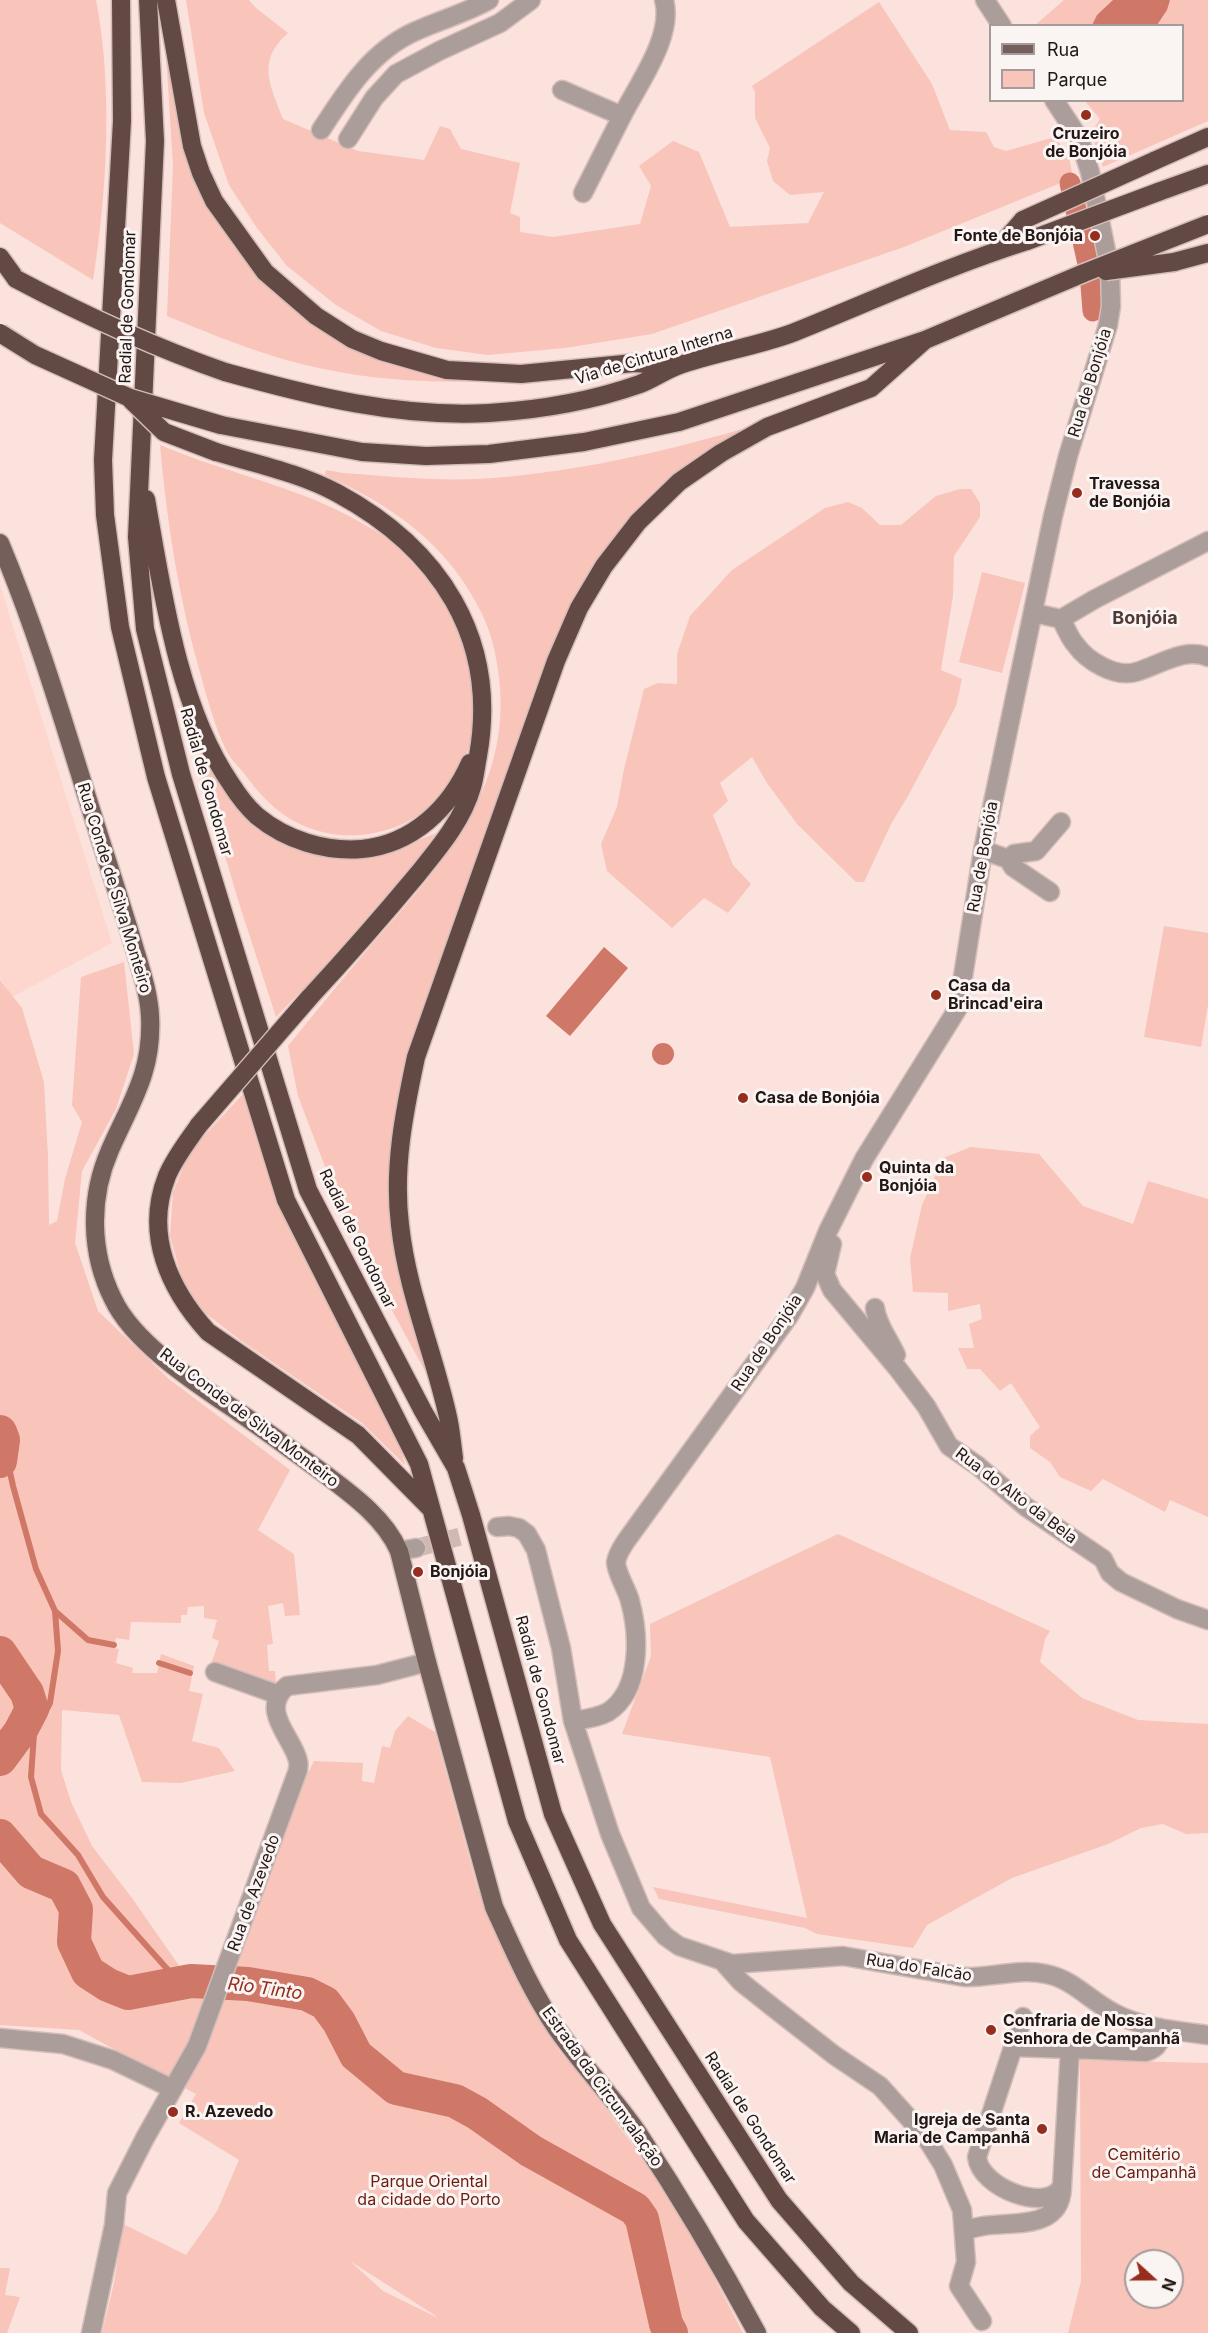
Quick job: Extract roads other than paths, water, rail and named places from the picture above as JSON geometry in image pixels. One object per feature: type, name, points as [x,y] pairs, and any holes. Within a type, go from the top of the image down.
[{"type":"highway","name":"Radial de Gondomar","points":[[121,0],[122,121],[103,460],[105,515],[120,627],[156,777],[286,1200],[419,1464],[517,1821],[568,1940],[746,2221],[822,2308],[851,2333]]},
{"type":"highway","name":"Radial de Gondomar","points":[[148,0],[155,141],[137,537],[145,629],[181,774],[308,1190],[423,1411],[456,1468],[553,1814],[602,1924],[779,2200],[851,2283],[909,2333]]},
{"type":"highway","points":[[166,0],[192,146],[214,201],[265,272],[316,316],[352,339],[381,351],[447,370],[521,374],[634,363],[677,366]]},
{"type":"highway","points":[[996,251],[1023,220],[1208,137]]},
{"type":"highway","name":"Via de Cintura Interna","points":[[8,275],[61,303],[166,351],[225,372],[302,394],[369,405],[428,412],[488,413],[542,407],[590,398],[641,383],[677,366],[793,333],[907,284],[1208,174]]},
{"type":"highway","points":[[0,333],[35,355],[130,398],[221,425],[362,452],[426,456],[489,454],[573,444],[678,422],[925,340],[1084,273],[1208,225]]},
{"type":"highway","points":[[1084,273],[1140,268],[1208,253]]},
{"type":"highway","points":[[0,257],[8,275]]},
{"type":"highway","points":[[456,1468],[448,1417],[409,1276],[400,1225],[397,1175],[402,1123],[416,1057],[556,661],[579,608],[604,567],[638,522],[680,482],[721,453],[767,428],[871,388],[925,340]]},
{"type":"highway","points":[[130,398],[164,432],[216,452],[312,482],[337,493],[377,519],[424,559],[455,600],[476,652],[483,708],[481,739],[472,788],[459,816],[440,847],[396,901],[199,1125],[178,1155],[167,1176],[160,1201],[157,1228],[161,1253],[172,1282],[188,1310],[208,1332],[357,1435],[430,1508]]},
{"type":"highway","points":[[141,470],[165,604],[196,713],[208,746],[223,772],[256,815],[291,837],[309,844],[352,849],[380,847],[405,837],[448,802],[462,780],[481,739]]},
{"type":"main road","name":"Rua Conde de Silva Monteiro","points":[[0,543],[26,604],[125,916],[144,982],[150,1014],[150,1056],[136,1098],[108,1153],[94,1207],[98,1256],[113,1300],[141,1337],[189,1377],[346,1490],[408,1550]]},
{"type":"main road","name":"Estrada da Circunvalação","points":[[408,1550],[427,1662],[494,1907],[527,1978],[557,2029],[636,2130],[689,2211],[757,2333]]},
{"type":"street","points":[[321,130],[357,78],[386,50],[416,31],[489,0]]},
{"type":"street","points":[[348,139],[374,98],[396,74],[500,23],[531,0]]},
{"type":"street","points":[[583,193],[660,43],[666,18],[664,0]]},
{"type":"street","points":[[985,0],[1001,24]]},
{"type":"street","points":[[562,90],[622,116]]},
{"type":"street","name":"Rua de Bonjóia","points":[[573,1721],[607,1713],[614,1707],[630,1683],[636,1647],[634,1620],[626,1585],[616,1563],[626,1541],[789,1316],[805,1288],[828,1231],[864,1159],[958,1008],[983,850],[1051,526],[1068,456],[1102,351],[1111,306],[1110,270],[1084,148],[1055,102]]},
{"type":"street","points":[[1034,614],[1061,620],[1095,598],[1208,541]]},
{"type":"street","points":[[1061,620],[1075,645],[1083,654],[1114,671],[1135,672],[1190,653],[1208,657]]},
{"type":"street","points":[[1008,860],[1014,854],[1040,849],[1061,822]]},
{"type":"street","points":[[983,850],[1008,860],[1013,867],[1050,892]]},
{"type":"street","name":"Rua do Alto da Bela","points":[[828,1231],[832,1241],[825,1274],[832,1290],[908,1382],[926,1406],[950,1446],[978,1466],[1026,1507],[1103,1559],[1110,1573],[1121,1582],[1177,1609],[1208,1620]]},
{"type":"street","points":[[875,1308],[876,1320],[886,1333],[908,1382]]},
{"type":"street","points":[[497,1527],[519,1528],[527,1534],[536,1550],[561,1648],[573,1721],[610,1834],[640,1908],[665,1936],[679,1946],[724,1963],[758,1995],[834,2055],[880,2086],[925,2136],[943,2165],[962,2210],[966,2262],[959,2286],[982,2321]]},
{"type":"street","points":[[215,1672],[279,1695],[287,1686],[377,1676],[427,1662]]},
{"type":"street","name":"Rua de Azevedo","points":[[91,2333],[114,2225],[117,2193],[197,2046],[298,1770],[298,1761],[282,1732],[277,1714],[279,1695]]},
{"type":"street","name":"Rua do Falcão","points":[[724,1963],[753,1964],[843,1956],[964,1977],[978,1978],[1018,1972],[1046,1974],[1071,1984],[1114,2013],[1161,2028],[1208,2035]]},
{"type":"street","points":[[1023,2017],[978,2153],[978,2161],[990,2180],[1015,2194],[1029,2197],[1053,2196],[1062,2186]]},
{"type":"street","points":[[1013,2047],[1146,2052],[1155,2048],[1161,2040],[1161,2028]]},
{"type":"street","points":[[0,2038],[63,2044],[113,2060],[173,2089]]},
{"type":"street","points":[[964,2231],[982,2226],[1042,2219],[1057,2205],[1061,2197],[1062,2186],[1070,2049]]},
{"type":"waterway","points":[[1070,183],[1090,273],[1093,311]]},
{"type":"waterway","name":"Rio Tinto","points":[[0,1432],[3,1440],[0,1461]]},
{"type":"waterway","points":[[3,1440],[36,1569],[55,1611],[88,1640],[114,1645]]},
{"type":"waterway","points":[[55,1611],[58,1651],[50,1703],[34,1734],[31,1777],[41,1814],[78,1855],[103,1897],[177,1980]]},
{"type":"waterway","name":"Rio Tinto","points":[[0,1653],[27,1693],[32,1709],[20,1732],[0,1759]]},
{"type":"waterway","points":[[159,1663],[190,1673]]},
{"type":"waterway","name":"Rio Tinto","points":[[0,1836],[31,1872],[64,1886],[76,1909],[74,1942],[88,1972],[108,1985],[128,1993],[191,1981],[248,1984],[307,1994],[325,2003],[339,2022],[356,2055],[396,2088],[455,2101],[477,2113],[531,2151],[635,2209],[642,2219],[666,2324],[671,2333]]},
{"type":"tunnel","points":[[416,1548],[497,1527]]},
{"type":"place","name":"Cruzeiro de Bonjóia","points":[[1086,115]]},
{"type":"place","name":"Fonte de Bonjóia","points":[[1095,236]]},
{"type":"place","name":"Travessa de Bonjóia","points":[[1077,493]]},
{"type":"place","name":"Casa da Brincad'eira","points":[[936,995]]},
{"type":"place","name":"Casa de Bonjóia","points":[[743,1098]]},
{"type":"place","name":"Quinta da Bonjóia","points":[[867,1177]]},
{"type":"place","name":"Bonjóia","points":[[418,1572]]},
{"type":"place","name":"Confraria de Nossa Senhora de Campanhã","points":[[991,2030]]},
{"type":"place","name":"R. Azevedo","points":[[173,2112]]},
{"type":"place","name":"Igreja de Santa Maria de Campanhã","points":[[1042,2129]]},
{"type":"district","name":"Bonjóia","points":[[1145,619]]},
{"type":"park label","name":"Cemitério de Campanhã","points":[[1144,2164]]},
{"type":"park label","name":"Parque Oriental da cidade do Porto","points":[[429,2191]]}]
